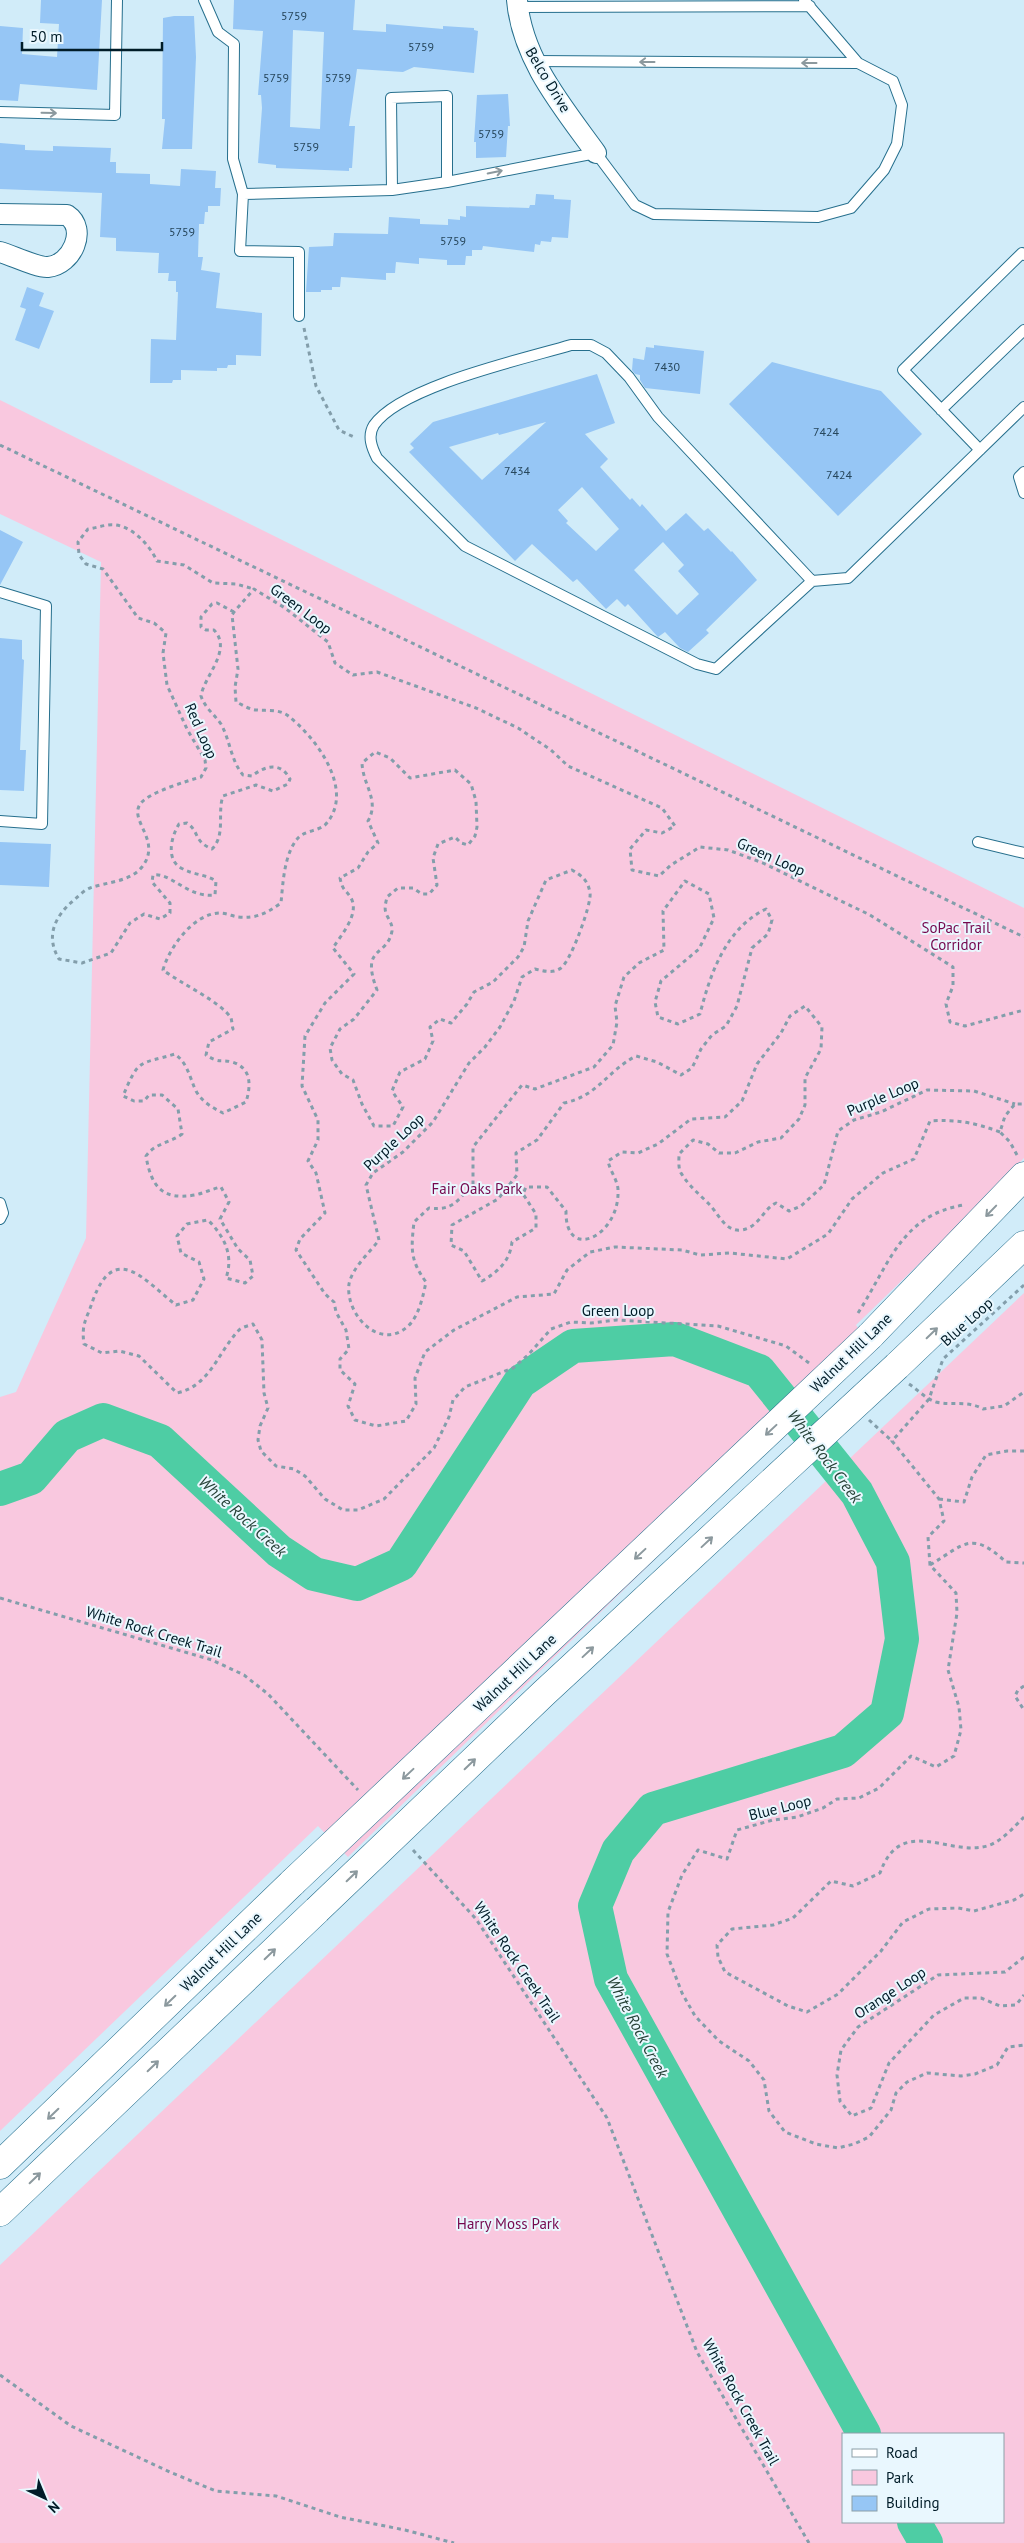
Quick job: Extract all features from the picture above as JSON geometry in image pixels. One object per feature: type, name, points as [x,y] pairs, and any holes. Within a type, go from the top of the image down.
[{"type":"main road","name":"Walnut Hill Lane","points":[[0,2165],[862,1328],[1022,1167]]},
{"type":"main road","points":[[0,2212],[544,1694],[897,1366],[1024,1244]]},
{"type":"street","name":"Belco Drive","points":[[517,3],[522,35],[534,61],[554,94],[596,152]]},
{"type":"street","points":[[0,214],[67,215],[73,219],[76,226],[76,243],[69,257],[58,264],[47,267],[0,252]]},
{"type":"lane","points":[[0,112],[115,115],[117,0]]},
{"type":"lane","points":[[204,0],[218,32],[234,44],[232,159],[243,194],[240,251],[300,252],[299,316]]},
{"type":"lane","points":[[243,194],[392,190],[447,182],[596,152],[635,205],[654,214],[818,217],[851,208],[884,170],[897,144],[902,105],[893,81],[858,64],[807,3],[517,3]]},
{"type":"lane","points":[[534,61],[858,64]]},
{"type":"lane","points":[[392,190],[391,98],[447,96],[447,182]]},
{"type":"lane","points":[[980,450],[902,370],[1022,253],[1024,255]]},
{"type":"lane","points":[[941,410],[1024,330]]},
{"type":"lane","points":[[812,581],[658,416],[629,377],[606,353],[592,345],[571,346],[438,384],[387,412],[373,427],[370,443],[377,458],[465,546],[697,664],[716,668],[812,581],[848,578],[1024,407]]},
{"type":"lane","points":[[1024,472],[1019,477],[1024,493]]},
{"type":"lane","points":[[0,592],[46,606],[42,824],[0,821]]},
{"type":"lane","points":[[978,842],[1024,853]]},
{"type":"lane","points":[[0,1203],[3,1213],[0,1219]]},
{"type":"path","points":[[299,316],[304,324],[316,386],[338,430],[370,443]]},
{"type":"path","points":[[0,445],[1024,937]]},
{"type":"path","name":"Red Loop","points":[[234,612],[217,603],[212,604],[201,618],[201,627],[206,630],[214,630],[220,645],[216,667],[201,696],[204,706],[220,723],[242,775],[252,776],[260,769],[278,766],[285,770],[290,779],[288,784],[273,791],[256,785],[249,786],[223,796],[220,805],[221,826],[218,844],[212,849],[197,839],[193,827],[187,823],[179,824],[171,836],[175,862],[182,869],[206,875],[216,881],[215,895],[202,896],[165,876],[153,875],[152,882],[170,903],[170,913],[160,919],[144,914],[130,923],[111,953],[82,963],[59,959],[52,948],[52,931],[56,920],[66,906],[88,889],[134,874],[148,856],[150,842],[143,832],[137,811],[141,802],[166,788],[201,777],[206,768],[205,760],[187,729],[167,685],[163,653],[166,633],[154,622],[138,618],[103,569],[86,564],[79,555],[78,542],[88,529],[110,524],[139,535],[151,548],[157,561],[184,565],[214,583],[236,584],[254,589]]},
{"type":"path","name":"Green Loop","points":[[813,1360],[807,1364],[786,1346],[718,1326],[617,1320],[591,1323],[572,1322],[551,1329],[528,1355],[513,1368],[465,1387],[453,1400],[449,1417],[434,1448],[384,1499],[358,1510],[343,1510],[331,1502],[305,1476],[294,1469],[276,1466],[260,1451],[258,1440],[260,1426],[268,1408],[264,1393],[262,1340],[253,1324],[240,1329],[200,1382],[188,1391],[177,1393],[139,1356],[119,1351],[102,1353],[84,1344],[82,1329],[100,1282],[112,1272],[126,1269],[144,1275],[176,1305],[193,1300],[204,1279],[199,1262],[181,1253],[177,1236],[186,1224],[208,1220],[217,1229],[230,1255],[230,1266],[226,1278],[245,1283],[253,1276],[250,1260],[238,1249],[220,1219],[229,1202],[221,1188],[195,1195],[179,1196],[164,1193],[154,1185],[146,1156],[152,1147],[175,1140],[182,1134],[178,1109],[162,1094],[149,1095],[144,1101],[134,1101],[123,1096],[133,1072],[145,1061],[175,1054],[185,1062],[196,1090],[210,1106],[223,1113],[246,1102],[250,1089],[250,1079],[242,1068],[232,1062],[218,1062],[206,1055],[209,1042],[233,1029],[231,1018],[216,1004],[183,985],[164,970],[168,954],[200,919],[220,913],[240,917],[263,915],[281,903],[290,853],[298,837],[324,825],[336,805],[336,786],[329,763],[286,714],[271,710],[256,710],[236,702],[235,687],[238,669],[232,615],[254,589],[286,608],[328,642],[335,663],[353,675],[377,672],[476,708],[518,728],[551,750],[568,766],[662,808],[675,826],[662,833],[646,830],[630,849],[632,870],[659,876],[670,865],[700,847],[728,850],[763,863],[870,915],[954,967],[953,986],[946,1004],[950,1022],[965,1026],[1024,1010]]},
{"type":"path","name":"Purple Loop","points":[[1000,1132],[978,1124],[953,1119],[930,1121],[914,1159],[883,1173],[852,1200],[828,1234],[787,1259],[730,1253],[700,1255],[682,1250],[662,1249],[615,1248],[590,1252],[567,1270],[554,1294],[517,1297],[454,1330],[424,1352],[415,1378],[416,1404],[406,1421],[376,1426],[355,1420],[348,1406],[355,1384],[340,1370],[340,1360],[348,1349],[346,1330],[336,1312],[334,1302],[325,1294],[296,1250],[300,1239],[324,1212],[316,1173],[308,1161],[318,1140],[318,1120],[302,1086],[305,1036],[325,1003],[354,974],[333,948],[353,915],[352,899],[342,890],[340,878],[358,868],[368,852],[378,843],[368,821],[373,812],[370,790],[362,778],[362,763],[375,752],[390,758],[410,778],[455,770],[471,784],[476,801],[477,826],[475,836],[468,845],[461,842],[455,836],[438,844],[433,858],[437,885],[429,894],[422,894],[413,888],[398,888],[387,897],[385,911],[392,928],[390,938],[373,954],[370,973],[377,990],[354,1019],[340,1030],[330,1048],[332,1060],[342,1074],[353,1080],[374,1126],[393,1126],[403,1107],[392,1090],[400,1072],[426,1058],[432,1041],[430,1027],[440,1019],[450,1023],[467,1004],[474,992],[493,982],[518,957],[524,947],[528,921],[546,880],[572,870],[585,878],[591,895],[581,934],[562,968],[549,973],[535,969],[522,977],[514,1001],[500,1027],[485,1047],[469,1063],[433,1122],[403,1152],[373,1173],[366,1185],[380,1240],[354,1272],[349,1285],[353,1306],[361,1324],[377,1334],[394,1334],[408,1327],[421,1305],[426,1282],[414,1265],[412,1242],[414,1222],[429,1208],[444,1210],[453,1205],[473,1184],[474,1147],[522,1085],[535,1089],[594,1067],[613,1045],[617,1022],[615,1006],[624,977],[639,963],[664,950],[663,912],[685,881],[709,894],[714,918],[699,949],[661,981],[655,1002],[658,1017],[678,1024],[700,1014],[717,959],[753,916],[766,909],[772,920],[768,934],[752,948],[737,1006],[726,1026],[712,1035],[700,1049],[692,1068],[681,1075],[657,1062],[636,1056],[620,1064],[602,1083],[581,1099],[564,1103],[537,1140],[516,1153],[517,1175],[498,1198],[452,1225],[451,1245],[464,1251],[482,1281],[496,1273],[500,1268],[509,1256],[512,1242],[536,1228],[536,1214],[523,1194],[526,1187],[547,1187],[566,1211],[566,1222],[572,1234],[581,1239],[596,1237],[608,1226],[616,1213],[618,1188],[608,1161],[622,1152],[638,1153],[658,1144],[691,1119],[725,1117],[742,1101],[758,1064],[781,1033],[790,1016],[805,1006],[822,1027],[821,1049],[805,1078],[805,1105],[799,1119],[781,1138],[758,1142],[735,1153],[719,1153],[708,1144],[693,1140],[679,1154],[680,1171],[694,1192],[710,1205],[718,1218],[730,1228],[740,1230],[760,1221],[770,1206],[776,1204],[789,1211],[812,1197],[824,1185],[838,1131],[854,1120],[882,1112],[927,1090],[974,1091],[1015,1104]]},
{"type":"path","points":[[1022,1167],[1010,1142],[1000,1132],[1005,1116],[1015,1104],[1024,1104]]},
{"type":"path","points":[[862,1328],[905,1234],[928,1216],[949,1208],[966,1205]]},
{"type":"path","name":"Blue Loop","points":[[939,1499],[892,1441],[928,1399],[943,1359],[1024,1285]]},
{"type":"path","points":[[928,1399],[937,1402],[973,1403],[983,1409],[1004,1406],[1024,1392]]},
{"type":"path","points":[[1024,1452],[1007,1451],[986,1455],[972,1478],[964,1502],[939,1499],[944,1520],[928,1537],[930,1565],[963,1544],[974,1543],[990,1548],[1006,1562],[1024,1563]]},
{"type":"path","name":"Blue Loop","points":[[930,1565],[956,1593],[957,1613],[948,1670],[959,1707],[961,1730],[954,1756],[936,1767],[911,1756],[880,1788],[859,1798],[836,1799],[823,1808],[797,1817],[772,1820],[737,1830],[727,1859],[698,1850],[682,1875],[668,1912],[667,1954],[682,1993],[695,2016],[719,2041],[749,2061],[764,2080],[769,2110],[786,2132],[816,2144],[838,2148],[869,2137],[891,2110],[896,2093],[907,2082],[926,2073],[961,2076],[975,2074],[997,2065],[1008,2047],[1024,2046]]},
{"type":"path","name":"White Rock Creek Trail","points":[[0,1598],[212,1660],[244,1675],[268,1694],[361,1794]]},
{"type":"path","points":[[1024,1686],[1018,1690],[1015,1696],[1024,1710]]},
{"type":"path","name":"Orange Loop","points":[[1024,1817],[1006,1834],[988,1846],[960,1848],[929,1840],[900,1845],[884,1862],[880,1873],[853,1886],[831,1881],[793,1918],[773,1924],[732,1929],[717,1945],[718,1957],[725,1972],[788,2006],[807,2012],[838,1994],[881,1952],[903,1922],[929,1909],[958,1908],[974,1911],[1014,1900],[1024,1894]]},
{"type":"path","name":"White Rock Creek Trail","points":[[408,1844],[476,1919],[608,2118],[697,2352],[809,2543]]},
{"type":"path","name":"Orange Loop","points":[[1024,1957],[1005,1972],[938,1975],[858,2027],[841,2050],[837,2075],[840,2101],[852,2116],[871,2108],[889,2063],[902,2046],[922,2030],[934,2015],[964,1998],[981,1998],[1000,2006],[1016,2005],[1024,1995]]},
{"type":"path","points":[[0,2375],[71,2426],[172,2473],[216,2491],[276,2496],[340,2517],[405,2530],[454,2543]]},
{"type":"green space","name":"Fair Oaks Park","points":[[0,400],[1024,908],[1024,1158],[955,1229],[856,1325],[874,1352],[770,1448],[348,1857],[318,1826],[0,2131],[0,1397],[16,1392],[86,1238],[101,562],[0,514]]},
{"type":"green space","name":"Harry Moss Park","points":[[1024,1293],[1024,2543],[0,2543],[0,2265]]},
{"type":"building","points":[[41,0],[102,0],[97,90],[20,84],[18,101],[0,100],[0,26],[23,28],[22,54],[57,57],[59,24],[40,23]]},
{"type":"building","points":[[234,0],[355,0],[353,30],[386,32],[386,24],[443,29],[443,26],[474,28],[474,30],[478,31],[474,73],[414,67],[403,72],[357,69],[349,126],[355,126],[352,168],[349,168],[349,171],[276,168],[276,165],[258,163],[262,108],[261,95],[258,95],[263,31],[233,29]],"holes":[[[293,30],[324,32],[320,129],[290,127]]]},
{"type":"building","points":[[194,16],[196,57],[192,149],[162,149],[165,119],[162,119],[163,18]]},
{"type":"building","points":[[508,94],[510,126],[508,126],[506,157],[476,158],[476,142],[474,142],[477,95]]},
{"type":"building","points":[[0,143],[25,145],[25,150],[53,151],[53,146],[111,148],[110,162],[116,162],[116,173],[150,174],[150,184],[180,186],[181,169],[216,171],[215,188],[221,188],[220,206],[208,206],[208,212],[205,212],[204,224],[199,224],[198,257],[203,257],[201,270],[220,273],[216,308],[262,313],[261,356],[236,355],[236,365],[228,365],[227,368],[217,368],[217,371],[181,370],[181,380],[173,380],[172,383],[150,383],[151,339],[176,340],[178,292],[176,292],[176,281],[168,281],[169,273],[158,273],[159,253],[116,251],[116,238],[100,237],[102,193],[0,189]]},
{"type":"building","points":[[536,194],[554,195],[554,199],[571,200],[568,238],[552,237],[551,242],[541,241],[540,245],[535,244],[534,252],[483,246],[482,250],[472,250],[472,256],[466,256],[465,265],[447,265],[447,260],[419,258],[419,264],[396,262],[395,273],[386,273],[386,280],[341,277],[340,287],[332,287],[332,290],[321,290],[321,292],[306,292],[309,247],[333,246],[334,233],[388,234],[389,217],[420,219],[420,224],[448,225],[448,219],[460,220],[460,216],[466,217],[466,206],[529,208],[530,205],[535,205]]},
{"type":"building","points":[[27,287],[44,293],[39,306],[54,311],[39,349],[15,340],[26,309],[20,307]]},
{"type":"building","points":[[654,345],[704,351],[700,394],[645,388],[640,380],[640,375],[635,374],[632,370],[633,358],[644,360],[646,347],[654,348]]},
{"type":"building","points":[[772,362],[881,391],[922,434],[838,516],[729,404]]},
{"type":"building","points":[[597,374],[615,423],[585,434],[608,459],[600,467],[630,500],[632,498],[640,507],[642,504],[666,531],[686,513],[704,531],[708,528],[732,551],[757,580],[706,630],[709,633],[688,652],[680,648],[665,632],[658,637],[628,604],[625,607],[617,599],[606,609],[577,579],[573,582],[532,544],[515,561],[409,452],[414,448],[410,444],[433,422]],"holes":[[[546,422],[482,480],[449,447],[498,433],[499,435]],[[582,487],[619,529],[596,551],[566,523],[568,521],[558,510]],[[663,542],[684,565],[678,571],[699,594],[677,615],[634,570]]]},
{"type":"building","points":[[0,530],[23,542],[0,585]]},
{"type":"building","points":[[0,638],[22,640],[22,659],[24,660],[20,750],[26,750],[24,791],[0,790]]},
{"type":"building","points":[[0,842],[51,844],[49,887],[0,885]]},
{"type":"waterway","name":"White Rock Creek","points":[[0,1489],[31,1478],[67,1436],[103,1420],[160,1441],[279,1551],[314,1574],[357,1584],[401,1564],[520,1382],[573,1346],[675,1339],[759,1371],[857,1493],[893,1562],[902,1639],[887,1713],[843,1751],[653,1809],[618,1851],[595,1906],[611,1979],[863,2433]]},
{"type":"waterway","name":"White Rock Creek","points":[[915,2523],[926,2543]]},
{"type":"park label","name":"SoPac Trail Corridor","points":[[956,936]]}]
